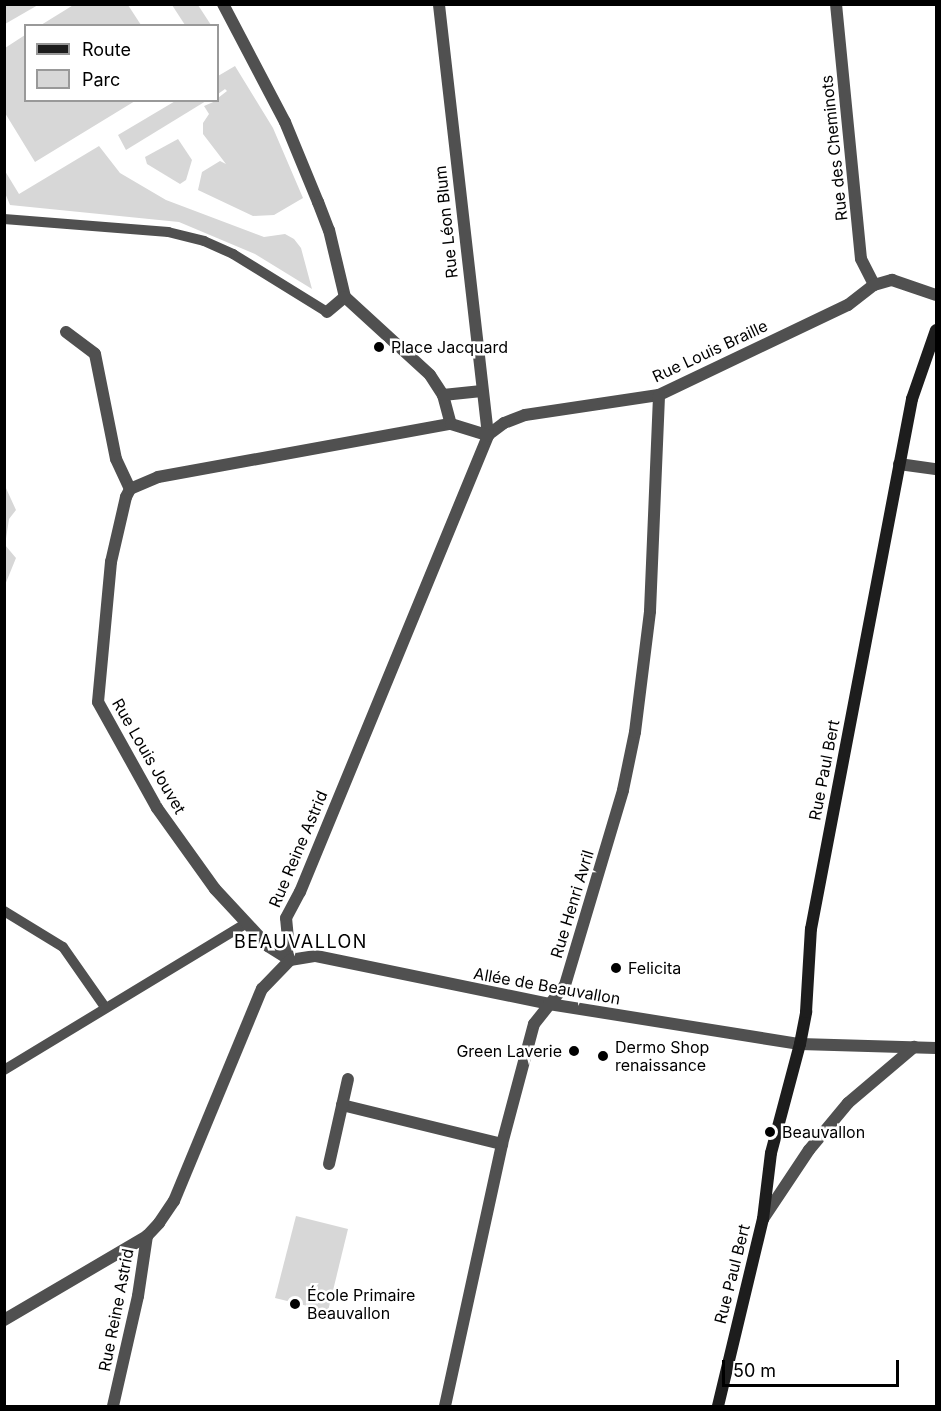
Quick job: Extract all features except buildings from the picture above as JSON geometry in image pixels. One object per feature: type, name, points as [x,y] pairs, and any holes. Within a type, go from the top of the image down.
[{"type":"main road","name":"Rue Paul Bert","points":[[718,1407],[763,1219],[771,1153],[800,1044],[806,1012],[811,929],[912,399],[936,330]]},
{"type":"street","points":[[223,4],[285,122],[310,182],[329,230],[345,297],[430,375],[443,395],[451,424]]},
{"type":"street","name":"Rue Léon Blum","points":[[439,4],[488,435]]},
{"type":"street","name":"Rue des Cheminots","points":[[836,4],[861,258],[874,285]]},
{"type":"street","points":[[874,285],[892,280],[936,295]]},
{"type":"street","name":"Rue Louis Braille","points":[[488,435],[504,423],[525,416],[659,395],[848,305],[874,285]]},
{"type":"street","points":[[327,312],[345,297]]},
{"type":"street","points":[[66,332],[95,354],[116,459],[130,489],[158,477],[451,424],[488,435]]},
{"type":"street","points":[[443,395],[482,391]]},
{"type":"street","name":"Rue Henri Avril","points":[[445,1407],[502,1144],[534,1024],[565,985],[620,801],[635,732],[650,611],[659,395]]},
{"type":"street","name":"Rue Reine Astrid","points":[[113,1407],[138,1296],[147,1236],[174,1201],[262,989],[290,960],[286,918],[300,892],[488,435]]},
{"type":"street","points":[[899,464],[936,469]]},
{"type":"street","name":"Rue Louis Jouvet","points":[[130,489],[126,497],[111,562],[98,702],[157,808],[214,890],[268,946],[290,960]]},
{"type":"street","name":"Allée de Beauvallon","points":[[290,960],[316,956],[549,1004],[800,1044],[936,1047]]},
{"type":"street","name":"Rue Paul Bert","points":[[763,1219],[809,1150],[848,1103],[915,1047]]},
{"type":"street","points":[[329,1164],[348,1079]]},
{"type":"street","points":[[342,1105],[502,1144]]},
{"type":"street","points":[[4,1320],[147,1236]]},
{"type":"lane","points":[[4,219],[168,232],[204,242],[233,254],[327,312]]},
{"type":"lane","points":[[4,910],[63,947],[105,1007]]},
{"type":"lane","points":[[4,1070],[247,923]]},
{"type":"green space","points":[[5,4],[38,4],[38,5],[5,24]]},
{"type":"green space","points":[[75,4],[128,5],[140,24],[43,24]]},
{"type":"green space","points":[[172,5],[198,5],[210,24],[184,24]]},
{"type":"green space","points":[[24,36],[24,102],[133,102],[35,162],[5,113],[5,48]]},
{"type":"green space","points":[[235,66],[273,128],[303,198],[274,215],[253,216],[198,190],[202,172],[220,161],[226,164],[203,134],[203,123],[209,114],[204,106],[219,102],[219,97],[227,91],[225,89],[219,93],[219,75]]},
{"type":"green space","points":[[174,102],[204,102],[126,150],[118,135]]},
{"type":"green space","points":[[178,139],[192,160],[186,180],[180,184],[147,164],[145,157]]},
{"type":"green space","points":[[99,146],[120,173],[166,200],[264,237],[285,234],[294,239],[301,248],[312,289],[255,254],[179,222],[10,205],[5,193],[5,171],[19,194]]},
{"type":"green space","points":[[5,486],[16,510],[9,519],[5,545]]},
{"type":"green space","points":[[5,545],[16,558],[5,585]]},
{"type":"green space","points":[[296,1216],[348,1229],[328,1311],[275,1298]]},
{"type":"place","name":"Place Jacquard","points":[[379,347]]},
{"type":"place","name":"Felicita","points":[[616,968]]},
{"type":"place","name":"Green Laverie","points":[[574,1051]]},
{"type":"place","name":"Dermo Shop renaissance","points":[[603,1056]]},
{"type":"place","name":"Beauvallon","points":[[770,1132]]},
{"type":"place","name":"École Primaire Beauvallon","points":[[295,1304]]},
{"type":"district","name":"BEAUVALLON","points":[[301,942]]}]
